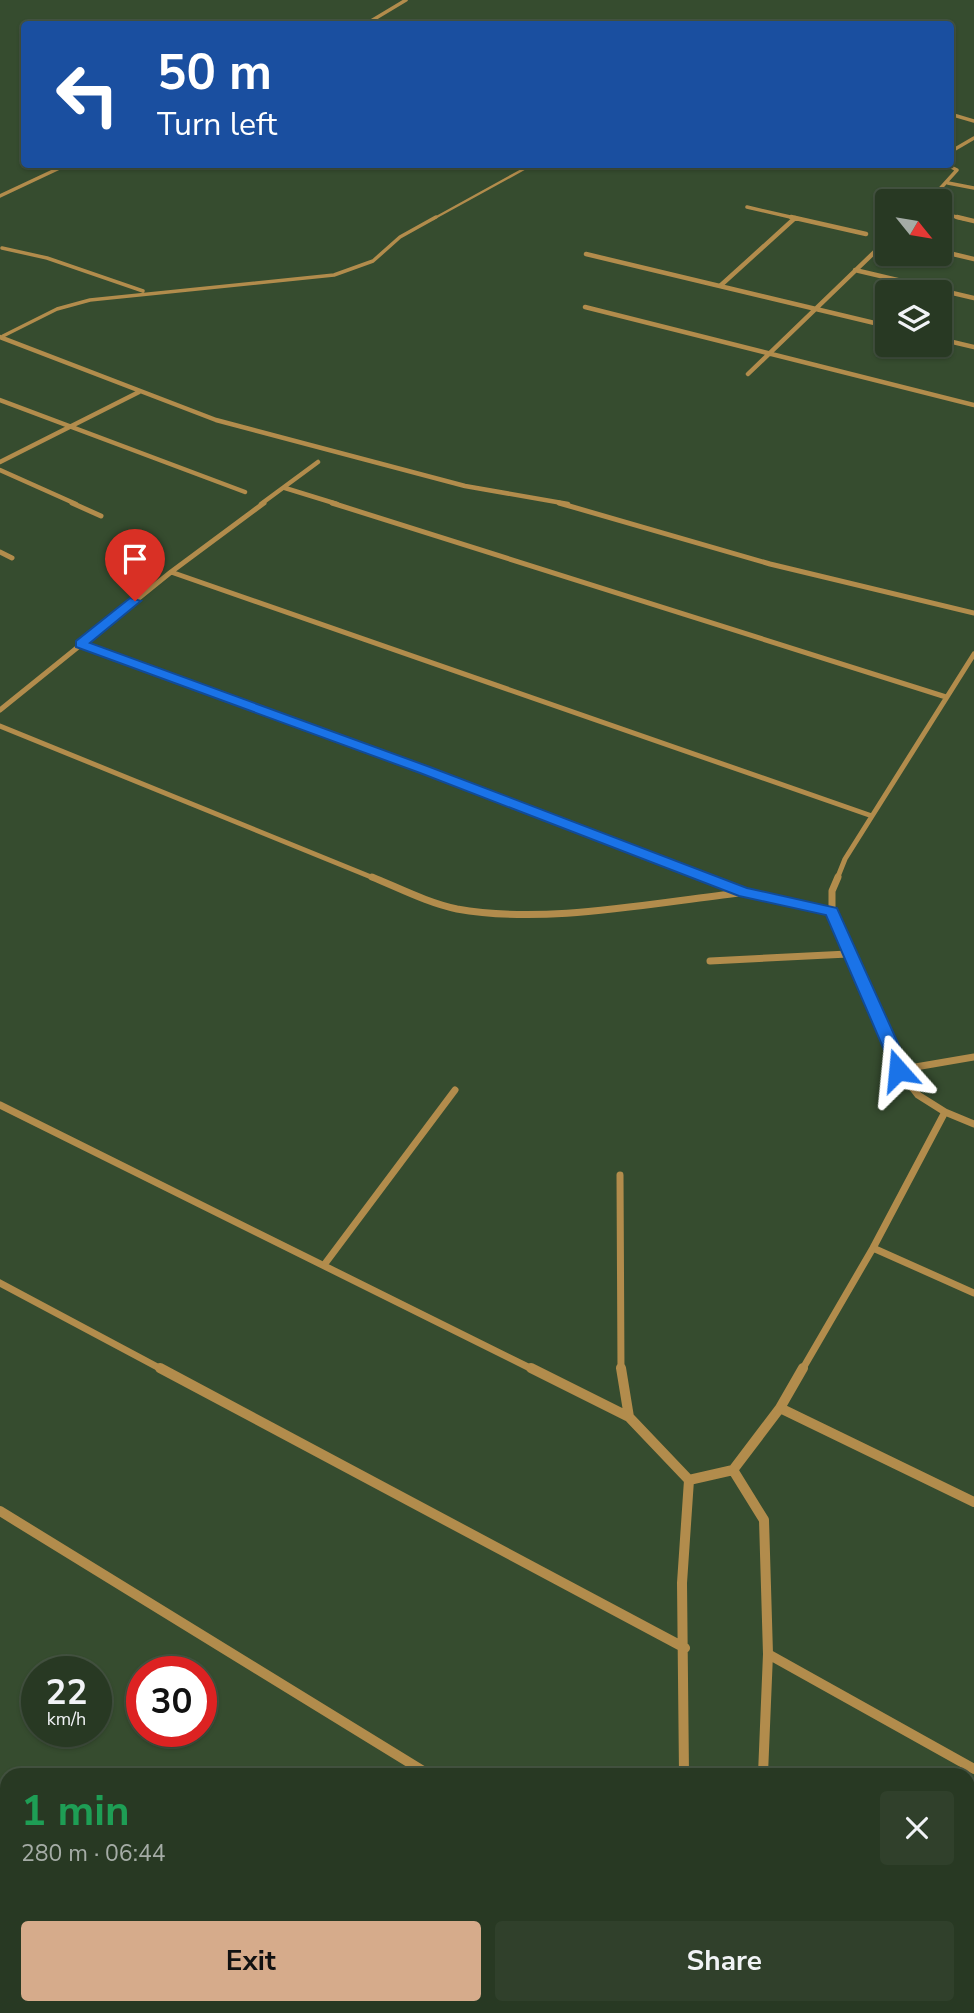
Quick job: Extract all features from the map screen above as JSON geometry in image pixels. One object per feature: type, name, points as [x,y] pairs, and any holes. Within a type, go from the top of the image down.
[{"type":"street","points":[[371,21],[407,0]]},
{"type":"street","points":[[954,115],[974,121]]},
{"type":"street","points":[[954,148],[974,138]]},
{"type":"street","points":[[0,196],[60,168]]},
{"type":"street","points":[[942,189],[957,170],[953,168]]},
{"type":"street","points":[[948,183],[974,188]]},
{"type":"street","points":[[747,207],[866,234]]},
{"type":"street","points":[[952,216],[974,221]]},
{"type":"street","points":[[720,286],[795,218]]},
{"type":"street","points":[[748,373],[875,251]]},
{"type":"street","points":[[952,253],[974,258]]},
{"type":"street","points":[[586,254],[875,323]]},
{"type":"street","points":[[855,270],[974,298]]},
{"type":"street","points":[[585,307],[974,405]]},
{"type":"street","points":[[2,337],[216,420],[465,486],[566,503],[770,564],[974,613]]},
{"type":"street","points":[[952,342],[974,347]]},
{"type":"street","points":[[0,462],[139,392]]},
{"type":"street","points":[[0,400],[245,492]]},
{"type":"street","points":[[0,709],[171,572],[318,462]]},
{"type":"street","points":[[0,470],[101,516]]},
{"type":"street","points":[[285,488],[946,697]]},
{"type":"street","points":[[0,552],[12,558]]},
{"type":"street","points":[[171,572],[872,816]]},
{"type":"street","points":[[81,644],[425,770],[744,893],[832,911]]},
{"type":"street","points":[[974,654],[845,859],[832,891],[832,911],[848,954],[875,1007],[898,1070],[915,1096],[974,1124]]},
{"type":"street","points":[[0,726],[403,890],[461,910],[504,913],[590,908],[744,893]]},
{"type":"street","points":[[710,961],[848,954]]},
{"type":"street","points":[[898,1070],[974,1057]]},
{"type":"street","points":[[324,1265],[455,1090]]},
{"type":"street","points":[[0,1105],[629,1417],[689,1480],[682,1583],[685,1648],[684,1768]]},
{"type":"street","points":[[689,1480],[733,1470],[780,1408],[873,1248],[945,1112]]},
{"type":"street","points":[[620,1175],[623,1296],[621,1378],[629,1417]]},
{"type":"street","points":[[873,1248],[974,1293]]},
{"type":"street","points":[[0,1283],[685,1648]]},
{"type":"street","points":[[780,1408],[974,1502]]},
{"type":"street","points":[[733,1470],[764,1520],[768,1654],[763,1768]]},
{"type":"street","points":[[0,1511],[418,1768]]},
{"type":"street","points":[[768,1654],[972,1768]]},
{"type":"lane","points":[[2,337],[57,309],[90,300],[146,292],[334,275],[355,270],[373,261],[400,237],[526,168]]},
{"type":"lane","points":[[2,248],[47,258],[146,292]]},
{"type":"route","points":[[135,601],[81,644],[425,770],[744,893],[832,911],[848,954],[894,1052],[898,1070]]}]
